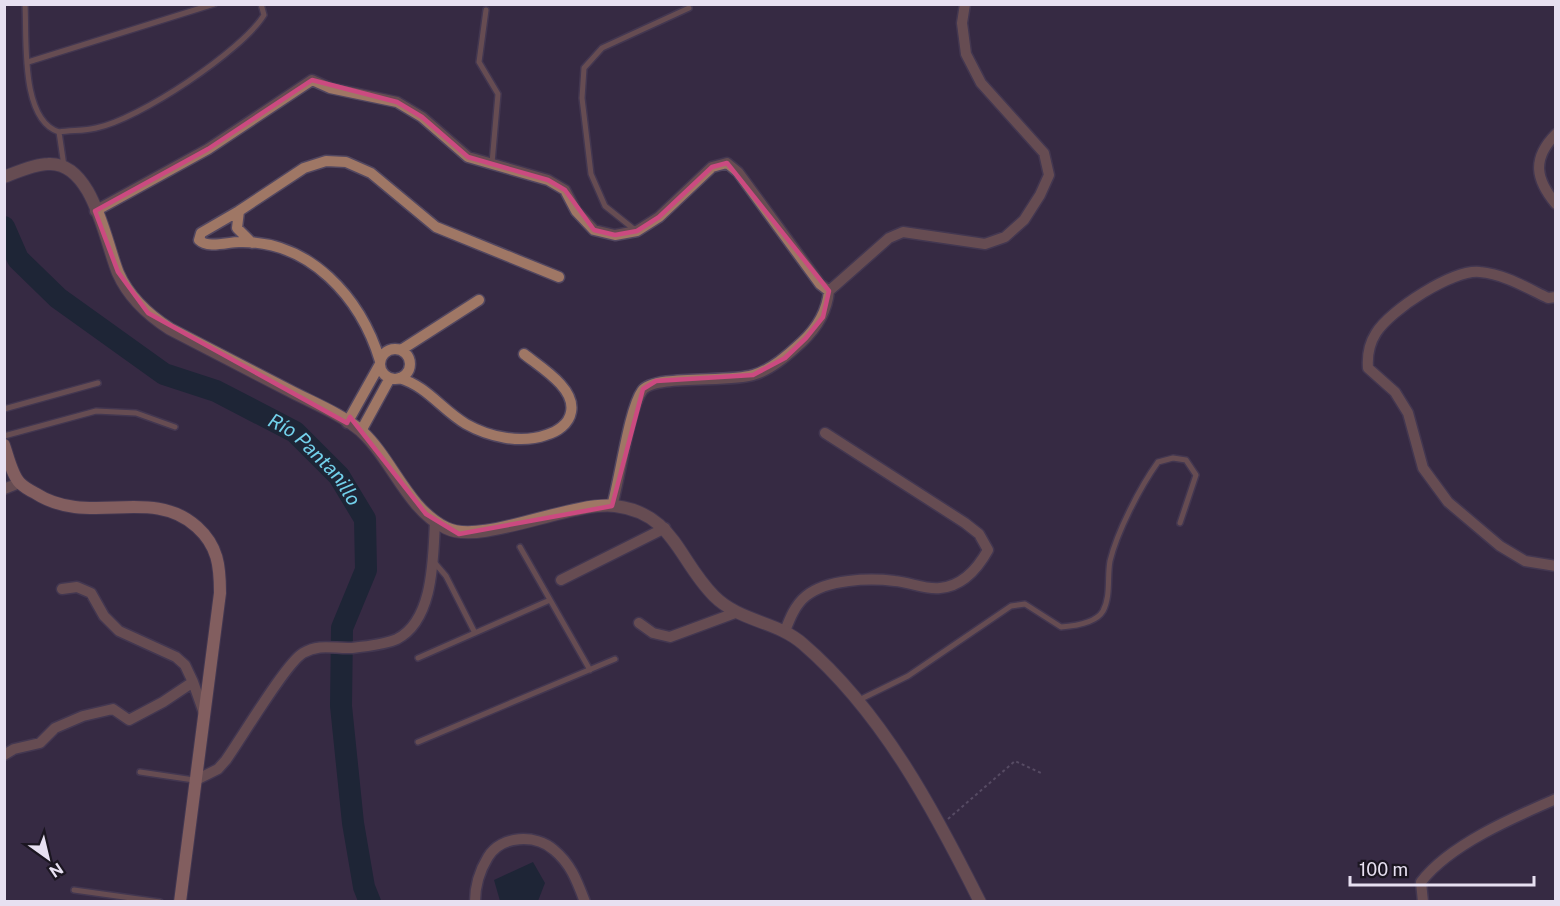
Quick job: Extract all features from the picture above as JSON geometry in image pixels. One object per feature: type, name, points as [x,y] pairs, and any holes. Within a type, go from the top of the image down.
[{"type":"main road","points":[[5,449],[19,483],[61,507],[84,510],[144,507],[171,510],[189,520],[214,547],[220,567],[220,593],[180,902]]},
{"type":"street","points":[[612,506],[635,406],[643,389],[656,381],[710,381],[753,375],[785,358],[807,338],[823,317],[829,291],[889,238],[903,232],[985,244],[1005,237],[1024,220],[1040,195],[1049,175],[1044,153],[981,83],[966,54],[962,23],[965,4]]},
{"type":"street","points":[[95,211],[208,148],[312,80],[330,88],[397,102],[422,117],[468,158],[548,180],[565,190],[576,211],[594,230],[615,235],[637,231],[659,217],[712,167],[727,163],[738,172],[820,284],[829,291]]},
{"type":"street","points":[[1556,134],[1540,159],[1538,176],[1544,189],[1556,204]]},
{"type":"street","points":[[524,354],[556,380],[570,398],[572,411],[566,423],[553,433],[542,437],[512,438],[466,424],[415,383],[383,373],[374,342],[351,303],[326,272],[301,255],[252,243],[209,245],[199,240],[201,233],[304,168],[326,161],[346,162],[370,173],[436,226],[559,277]]},
{"type":"street","points":[[8,176],[49,164],[64,167],[83,182],[118,272],[128,290],[148,314],[170,329],[361,431],[435,522],[459,534],[472,534],[540,517],[612,506],[642,512],[665,528],[689,568],[715,597],[735,613],[785,631],[803,644],[858,701],[940,825],[980,902]]},
{"type":"street","points":[[239,211],[237,228],[252,243]]},
{"type":"street","points":[[1556,297],[1548,298],[1502,277],[1478,271],[1450,279],[1398,308],[1376,333],[1367,353],[1368,368],[1395,392],[1408,413],[1424,468],[1448,502],[1500,546],[1525,561],[1556,566]]},
{"type":"street","points":[[404,354],[412,344],[479,300]]},
{"type":"street","points":[[374,342],[404,354],[415,383]]},
{"type":"street","points":[[347,423],[386,352],[404,354]]},
{"type":"street","points":[[361,431],[394,378],[409,370],[404,354]]},
{"type":"street","points":[[785,631],[795,608],[807,595],[829,585],[843,582],[893,580],[940,589],[958,582],[978,568],[988,550],[979,534],[965,523],[825,434]]},
{"type":"street","points":[[4,489],[19,483]]},
{"type":"street","points":[[196,780],[218,770],[300,654],[322,646],[347,648],[370,646],[397,639],[415,623],[425,600],[433,560],[435,522]]},
{"type":"street","points":[[561,579],[665,528]]},
{"type":"street","points":[[62,589],[76,587],[92,593],[104,616],[119,631],[176,657],[184,665],[193,682],[204,714]]},
{"type":"street","points":[[639,623],[652,633],[670,637],[735,613]]},
{"type":"street","points":[[4,755],[14,749],[40,744],[52,730],[83,716],[113,709],[129,720],[163,702],[193,682]]},
{"type":"street","points":[[1423,902],[1421,882],[1432,867],[1504,822],[1556,799]]},
{"type":"street","points":[[475,902],[475,888],[488,855],[502,843],[529,837],[553,848],[573,870],[585,902]]},
{"type":"lane","points":[[25,4],[29,83],[36,111],[48,128],[59,132],[97,128],[127,117],[158,100],[208,66],[258,26],[264,15],[261,4]]},
{"type":"lane","points":[[28,62],[214,4]]},
{"type":"lane","points":[[637,231],[605,207],[591,174],[582,98],[584,68],[602,48],[689,8]]},
{"type":"lane","points":[[486,10],[479,63],[498,94],[492,163]]},
{"type":"lane","points":[[59,132],[64,167]]},
{"type":"lane","points":[[4,409],[98,383]]},
{"type":"lane","points":[[4,436],[96,411],[136,414],[175,427]]},
{"type":"lane","points":[[858,701],[908,676],[1011,606],[1025,604],[1061,627],[1092,620],[1102,613],[1107,599],[1110,562],[1116,543],[1150,473],[1158,462],[1173,458],[1186,460],[1196,474],[1180,523]]},
{"type":"lane","points":[[520,547],[590,670]]},
{"type":"lane","points":[[433,560],[446,576],[475,633]]},
{"type":"lane","points":[[418,658],[550,600]]},
{"type":"lane","points":[[418,742],[615,659]]},
{"type":"lane","points":[[140,772],[196,780]]},
{"type":"lane","points":[[74,890],[160,902]]},
{"type":"path","points":[[940,825],[1015,760],[1041,773]]},
{"type":"highlighted area","points":[[312,80],[397,102],[422,117],[468,157],[548,180],[565,190],[594,230],[615,235],[637,231],[659,217],[712,167],[727,163],[829,291],[823,317],[806,338],[785,358],[753,375],[656,381],[643,389],[612,506],[459,534],[426,514],[350,417],[347,423],[148,313],[118,272],[95,211],[208,149]]},
{"type":"water","points":[[533,862],[545,883],[538,901],[500,901],[494,880]]},
{"type":"waterway","name":"Río Pantanillo","points":[[4,227],[18,259],[58,298],[164,374],[216,391],[295,432],[339,476],[365,519],[366,570],[342,628],[341,706],[353,823],[364,887],[370,902]]}]
